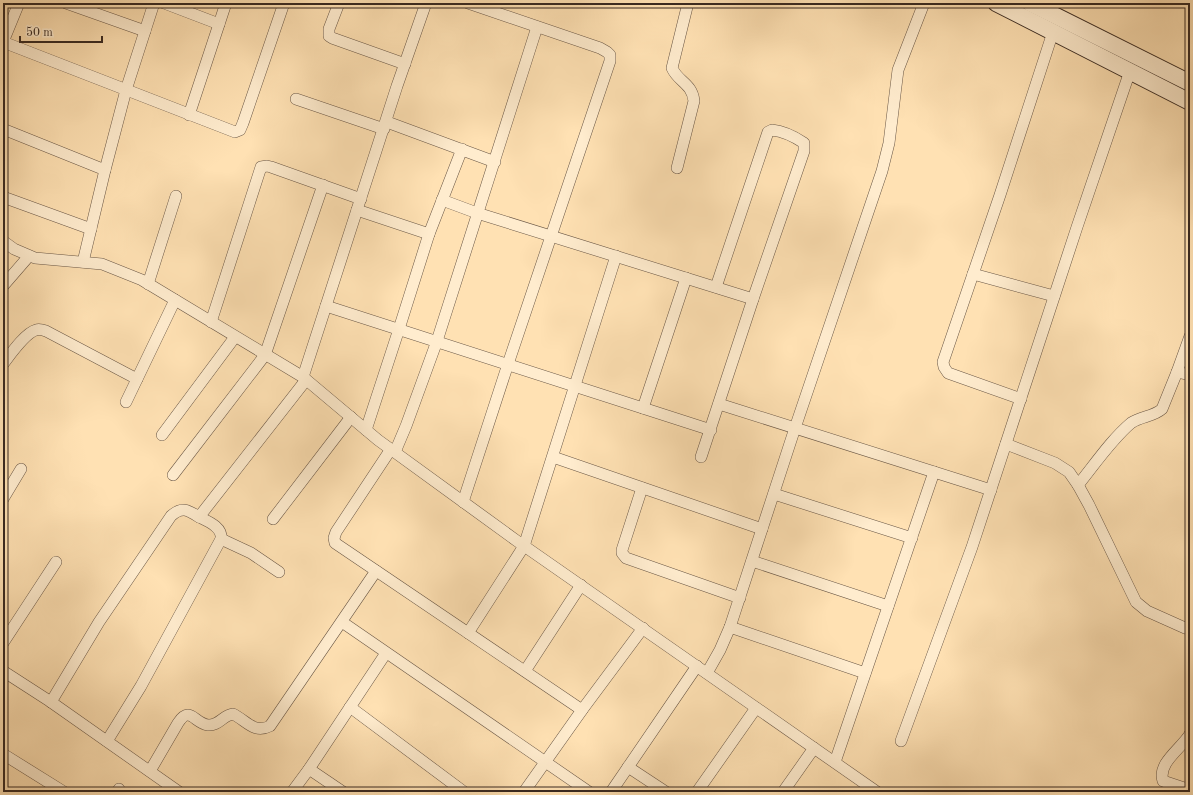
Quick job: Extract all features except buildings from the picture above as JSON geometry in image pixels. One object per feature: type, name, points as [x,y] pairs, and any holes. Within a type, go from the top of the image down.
[{"type":"main road","points":[[996,3],[1190,102]]},
{"type":"main road","points":[[1030,3],[1190,83]]},
{"type":"street","points":[[19,3],[3,42],[228,131],[235,132],[240,130],[243,123],[284,3]]},
{"type":"street","points":[[66,3],[145,31]]},
{"type":"street","points":[[83,262],[126,90],[154,3]]},
{"type":"street","points":[[164,3],[189,7],[219,24]]},
{"type":"street","points":[[188,115],[226,3]]},
{"type":"street","points":[[339,3],[329,29],[330,36],[332,38],[405,64]]},
{"type":"street","points":[[199,517],[304,379],[357,210],[426,3]]},
{"type":"street","points":[[464,502],[508,364],[610,61],[610,55],[600,48],[468,3]]},
{"type":"street","points":[[677,168],[694,100],[693,93],[690,88],[674,73],[672,68],[688,3]]},
{"type":"street","points":[[707,673],[720,650],[730,627],[795,428],[882,171],[889,143],[897,74],[924,3]]},
{"type":"street","points":[[537,27],[437,341],[409,419],[393,451],[336,532],[334,538],[336,543],[376,571],[582,710]]},
{"type":"street","points":[[1021,399],[948,373],[943,362],[1053,32]]},
{"type":"street","points":[[901,741],[972,547],[1054,296],[1130,71]]},
{"type":"street","points":[[296,99],[385,125],[495,162]]},
{"type":"street","points":[[3,129],[105,170]]},
{"type":"street","points":[[701,457],[804,151],[804,143],[777,130],[768,132],[716,287]]},
{"type":"street","points":[[366,430],[400,329],[429,234],[462,150]]},
{"type":"street","points":[[211,322],[261,167],[271,167],[361,199]]},
{"type":"street","points":[[173,475],[265,355],[323,186]]},
{"type":"street","points":[[148,284],[176,196]]},
{"type":"street","points":[[3,197],[91,229]]},
{"type":"street","points":[[442,200],[477,214],[753,299]]},
{"type":"street","points":[[357,210],[429,234]]},
{"type":"street","points":[[3,241],[14,249],[35,258],[102,264],[142,280],[304,379],[393,451],[524,546],[835,762],[874,791]]},
{"type":"street","points":[[3,286],[29,256]]},
{"type":"street","points":[[468,633],[524,546],[616,256]]},
{"type":"street","points":[[973,274],[1054,296]]},
{"type":"street","points":[[643,408],[686,278]]},
{"type":"street","points":[[126,402],[175,300]]},
{"type":"street","points":[[326,306],[711,430]]},
{"type":"street","points":[[3,364],[23,340],[38,329],[46,331],[137,379]]},
{"type":"street","points":[[1078,485],[1117,437],[1132,423],[1140,418],[1157,414],[1162,409],[1190,336]]},
{"type":"street","points":[[162,435],[235,337]]},
{"type":"street","points":[[1177,372],[1190,375]]},
{"type":"street","points":[[719,404],[991,490]]},
{"type":"street","points":[[273,519],[351,417]]},
{"type":"street","points":[[1006,444],[1055,463],[1069,472],[1078,485],[1136,602],[1147,611],[1190,629]]},
{"type":"street","points":[[552,457],[762,529]]},
{"type":"street","points":[[3,499],[21,469]]},
{"type":"street","points":[[835,762],[934,472]]},
{"type":"street","points":[[642,488],[622,550],[622,553],[626,558],[740,598]]},
{"type":"street","points":[[774,494],[912,538]]},
{"type":"street","points":[[51,702],[99,622],[171,516],[176,511],[189,510],[215,526],[222,535],[221,539],[141,686],[107,741]]},
{"type":"street","points":[[221,539],[250,553],[279,572]]},
{"type":"street","points":[[3,643],[56,562]]},
{"type":"street","points":[[752,562],[888,606]]},
{"type":"street","points":[[150,771],[178,722],[184,716],[192,716],[204,724],[213,725],[229,714],[233,714],[256,728],[264,729],[270,726],[376,571]]},
{"type":"street","points":[[525,671],[581,585]]},
{"type":"street","points":[[342,622],[589,792]]},
{"type":"street","points":[[730,627],[865,673]]},
{"type":"street","points":[[524,792],[582,710],[643,628]]},
{"type":"street","points":[[292,792],[386,653]]},
{"type":"street","points":[[611,792],[697,666]]},
{"type":"street","points":[[3,671],[51,702],[179,792]]},
{"type":"street","points":[[350,708],[464,792]]},
{"type":"street","points":[[697,792],[756,708]]},
{"type":"street","points":[[1183,790],[1163,781],[1161,776],[1165,766],[1173,754],[1190,734]]},
{"type":"street","points":[[783,792],[814,748]]},
{"type":"street","points":[[3,754],[64,792]]},
{"type":"street","points":[[628,767],[666,792]]},
{"type":"street","points":[[309,769],[343,792]]}]
